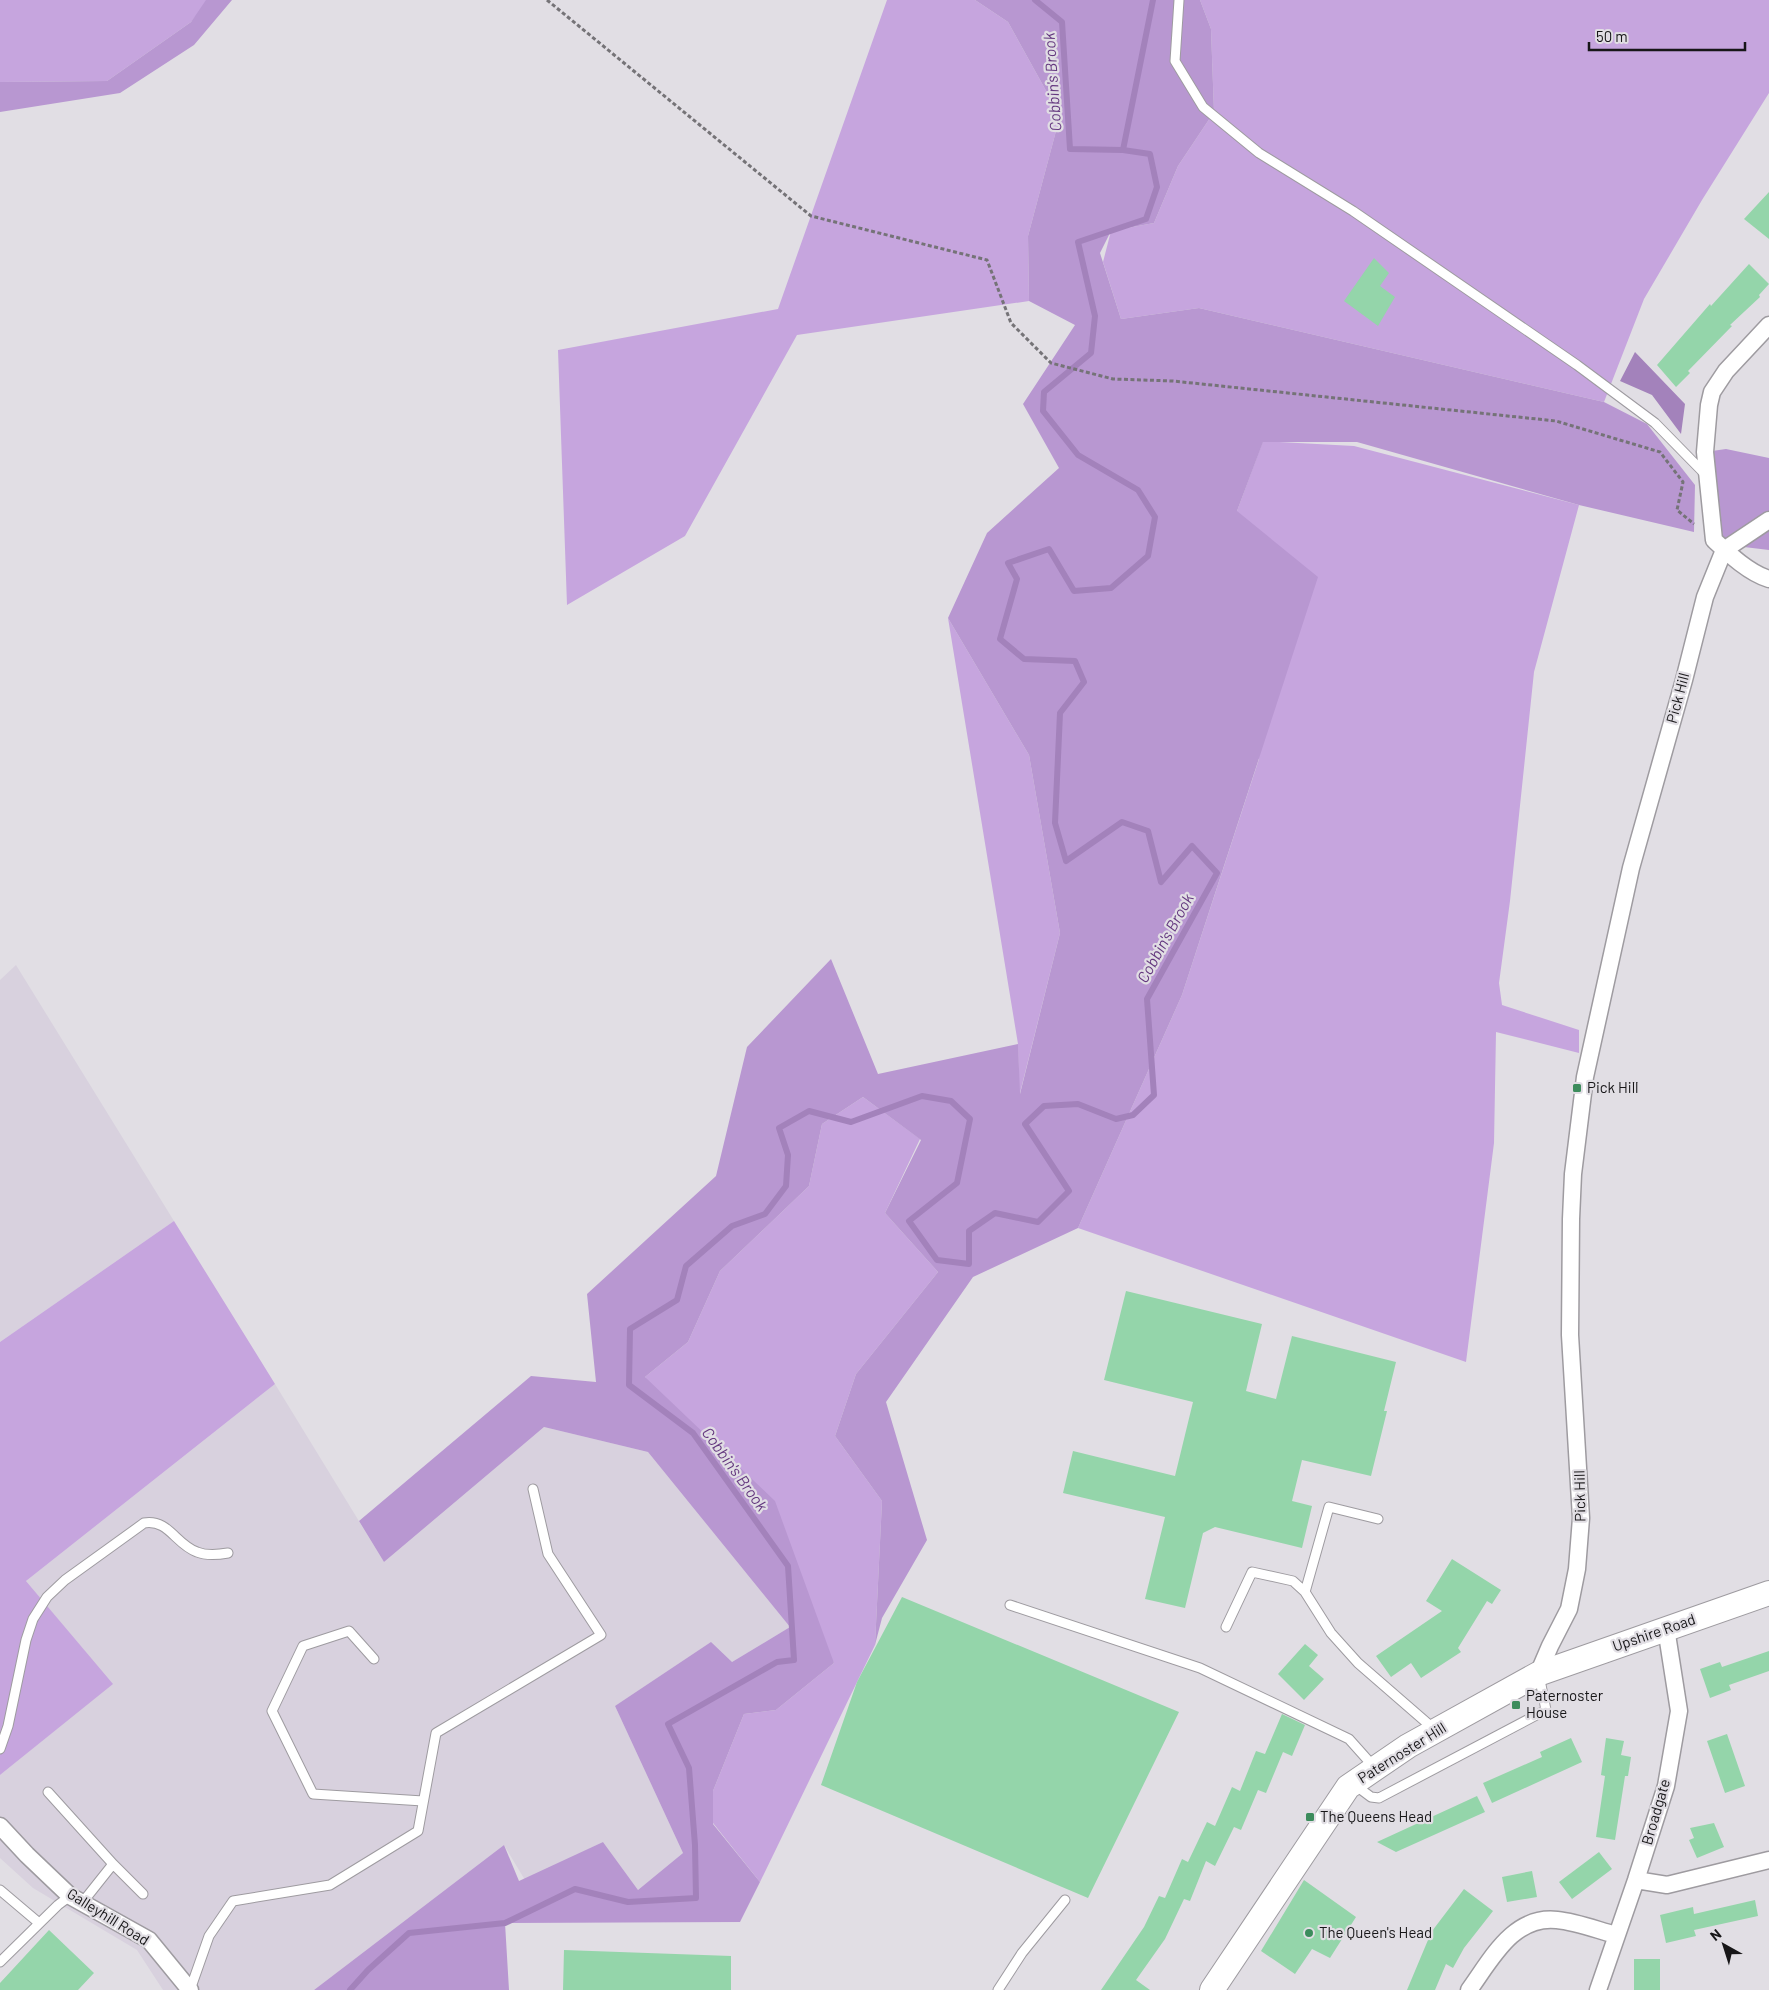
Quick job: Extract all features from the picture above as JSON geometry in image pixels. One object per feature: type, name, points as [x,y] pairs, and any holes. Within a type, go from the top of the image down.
[{"type":"street","points":[[1769,325],[1726,371],[1712,392],[1709,405],[1706,446],[1707,476],[1719,545],[1761,576],[1769,579]]},
{"type":"street","points":[[1719,545],[1769,520]]},
{"type":"street","name":"Pick Hill","points":[[1538,1674],[1569,1609],[1577,1569],[1581,1518],[1570,1335],[1571,1229],[1573,1174],[1585,1077],[1631,868],[1684,680],[1719,545]]},
{"type":"street","name":"Upshire Road","points":[[1538,1674],[1769,1593]]},
{"type":"street","name":"Broadgate","points":[[1598,1990],[1666,1786],[1679,1711],[1666,1628]]},
{"type":"street","name":"Paternoster Hill","points":[[1212,1990],[1348,1787],[1374,1768],[1436,1731],[1538,1674]]},
{"type":"street","name":"Galleyhill Road","points":[[0,1826],[27,1855],[76,1899],[149,1940],[190,1990]]},
{"type":"street","points":[[1636,1880],[1667,1885],[1769,1860]]},
{"type":"street","points":[[1469,1990],[1504,1941],[1531,1922],[1556,1920],[1616,1936]]},
{"type":"lane","points":[[1178,0],[1175,62],[1203,107],[1259,153],[1353,211],[1577,365],[1655,423],[1707,476]]},
{"type":"lane","points":[[190,1990],[209,1936],[233,1901],[330,1885],[418,1831],[436,1733],[600,1635],[548,1554],[533,1490]]},
{"type":"lane","points":[[1305,1592],[1329,1507],[1378,1519]]},
{"type":"lane","points":[[0,1749],[8,1726],[26,1640],[33,1618],[47,1597],[65,1580],[144,1524],[154,1522],[164,1526],[185,1546],[197,1552],[211,1555],[228,1554]]},
{"type":"lane","points":[[1226,1626],[1252,1572],[1293,1581],[1305,1592],[1331,1633],[1358,1663],[1436,1731]]},
{"type":"lane","points":[[1010,1605],[1200,1668],[1349,1739],[1374,1768]]},
{"type":"lane","points":[[374,1659],[349,1631],[304,1646],[272,1712],[313,1794],[423,1801]]},
{"type":"lane","points":[[1352,1784],[1371,1797],[1379,1798],[1546,1710],[1538,1674]]},
{"type":"lane","points":[[48,1792],[113,1864],[143,1894]]},
{"type":"lane","points":[[0,1962],[58,1905],[76,1899],[113,1864]]},
{"type":"lane","points":[[0,1890],[39,1923]]},
{"type":"lane","points":[[998,1990],[1022,1953],[1065,1900]]},
{"type":"path","points":[[547,0],[811,216],[987,260],[1011,323],[1052,363],[1113,379],[1172,380],[1556,421],[1660,452],[1683,482],[1677,510],[1719,545]]},
{"type":"shaded area","points":[[0,0],[209,0],[191,22],[107,81],[0,82]]},
{"type":"shaded area","points":[[206,0],[232,0],[194,45],[120,93],[0,112],[0,82],[107,81],[191,22]]},
{"type":"shaded area","points":[[887,0],[975,0],[1008,22],[1060,116],[1028,236],[1029,301],[797,335],[685,536],[567,605],[558,350],[778,309]]},
{"type":"shaded area","points":[[975,0],[1200,0],[1211,29],[1214,112],[1178,166],[1154,223],[1111,231],[1100,253],[1121,319],[1199,308],[1604,402],[1647,424],[1695,485],[1694,532],[1579,505],[1357,442],[1263,442],[1237,511],[1318,577],[1182,995],[1078,1228],[973,1277],[886,1402],[927,1540],[882,1618],[875,1645],[882,1501],[835,1436],[856,1374],[938,1272],[885,1213],[921,1140],[863,1097],[822,1124],[809,1186],[720,1271],[688,1342],[645,1377],[775,1501],[834,1663],[776,1710],[744,1714],[713,1791],[713,1824],[760,1882],[740,1922],[505,1923],[509,1990],[314,1990],[504,1845],[519,1881],[603,1842],[638,1890],[683,1853],[615,1706],[711,1642],[732,1662],[790,1627],[648,1452],[544,1427],[384,1562],[359,1521],[531,1376],[596,1382],[587,1294],[716,1176],[747,1047],[831,959],[878,1074],[1018,1044],[1020,1094],[1060,933],[1029,755],[948,618],[987,533],[1059,468],[1023,404],[1075,325],[1029,301],[1028,236],[1060,116],[1008,22]]},
{"type":"shaded area","points":[[1200,0],[1769,0],[1769,93],[1702,200],[1644,299],[1604,402],[1199,308],[1121,319],[1103,262],[1111,231],[1154,223],[1178,166],[1214,112],[1211,29]]},
{"type":"shaded area","points":[[1635,352],[1685,404],[1681,434],[1652,395],[1620,381]]},
{"type":"shaded area","points":[[1263,441],[1354,446],[1579,505],[1534,672],[1510,901],[1499,983],[1502,1005],[1579,1030],[1579,1053],[1496,1032],[1494,1143],[1466,1362],[1078,1228],[1182,995],[1259,759],[1237,511]]},
{"type":"shaded area","points":[[1726,449],[1769,458],[1769,550],[1744,547],[1714,540],[1705,452]]},
{"type":"shaded area","points":[[948,618],[1029,755],[1060,933],[1019,1097],[1018,1044]]},
{"type":"shaded area","points":[[16,965],[174,1221],[0,1342],[0,980]]},
{"type":"shaded area","points":[[863,1097],[920,1139],[885,1213],[938,1272],[856,1374],[835,1436],[882,1501],[875,1645],[760,1882],[713,1823],[713,1791],[744,1714],[776,1710],[834,1663],[645,1377],[688,1342],[720,1271],[809,1186],[822,1124]]},
{"type":"shaded area","points":[[174,1221],[275,1384],[26,1581],[113,1684],[0,1775],[0,1342]]},
{"type":"shaded area","points":[[275,1384],[384,1562],[544,1427],[648,1452],[790,1627],[732,1662],[615,1706],[683,1853],[638,1890],[603,1842],[525,1880],[504,1845],[314,1990],[163,1990],[137,1950],[33,1888],[0,1858],[0,1775],[112,1684],[26,1581]]},
{"type":"building","points":[[1769,192],[1769,239],[1744,219]]},
{"type":"building","points":[[1374,258],[1389,273],[1380,286],[1395,297],[1378,326],[1344,301]]},
{"type":"building","points":[[1749,264],[1769,284],[1759,295],[1760,297],[1730,325],[1732,326],[1688,371],[1690,373],[1676,387],[1657,365],[1710,304],[1711,306]]},
{"type":"building","points":[[1126,1291],[1262,1324],[1246,1391],[1276,1399],[1292,1336],[1396,1362],[1384,1411],[1387,1411],[1371,1476],[1302,1460],[1292,1501],[1312,1506],[1302,1548],[1215,1527],[1203,1533],[1185,1608],[1145,1599],[1165,1517],[1063,1493],[1073,1451],[1175,1476],[1193,1402],[1104,1380]]},
{"type":"building","points":[[1452,1559],[1501,1590],[1492,1604],[1487,1601],[1458,1648],[1461,1652],[1421,1678],[1411,1663],[1391,1677],[1376,1656],[1442,1611],[1426,1601]]},
{"type":"building","points":[[902,1597],[1179,1712],[1088,1898],[821,1785],[857,1682]]},
{"type":"building","points":[[1305,1644],[1318,1655],[1309,1666],[1324,1679],[1304,1700],[1278,1674]]},
{"type":"building","points":[[1769,1651],[1769,1671],[1729,1685],[1731,1690],[1710,1698],[1700,1669],[1720,1662],[1722,1667]]},
{"type":"building","points":[[1282,1714],[1305,1725],[1292,1756],[1283,1752],[1266,1793],[1258,1790],[1241,1830],[1234,1827],[1215,1866],[1206,1861],[1190,1901],[1184,1899],[1165,1939],[1136,1980],[1150,1990],[1101,1990],[1144,1927],[1159,1896],[1165,1898],[1182,1859],[1188,1862],[1207,1822],[1215,1826],[1232,1787],[1240,1791],[1256,1751],[1265,1754]]},
{"type":"building","points":[[1727,1734],[1745,1786],[1725,1793],[1707,1741]]},
{"type":"building","points":[[1571,1738],[1582,1762],[1492,1803],[1483,1783],[1542,1757],[1540,1752]]},
{"type":"building","points":[[1606,1738],[1624,1741],[1621,1755],[1631,1757],[1628,1776],[1625,1776],[1615,1840],[1596,1837],[1605,1776],[1601,1775]]},
{"type":"building","points":[[1477,1796],[1485,1812],[1396,1852],[1377,1842]]},
{"type":"building","points":[[1714,1823],[1724,1847],[1697,1858],[1689,1840],[1694,1838],[1690,1828]]},
{"type":"building","points":[[1599,1852],[1612,1869],[1572,1899],[1559,1882]]},
{"type":"building","points":[[1532,1871],[1537,1897],[1507,1902],[1502,1877]]},
{"type":"building","name":"The Queen's Head","points":[[1304,1880],[1356,1917],[1330,1958],[1312,1949],[1295,1974],[1261,1951]]},
{"type":"building","points":[[1464,1889],[1493,1911],[1464,1948],[1453,1968],[1446,1964],[1435,1990],[1407,1990],[1428,1940],[1426,1939]]},
{"type":"building","points":[[1755,1900],[1758,1916],[1694,1930],[1696,1936],[1666,1943],[1660,1915],[1693,1907],[1694,1914]]},
{"type":"building","points":[[49,1930],[94,1973],[78,1990],[0,1990],[0,1983]]},
{"type":"building","points":[[564,1950],[731,1956],[731,1990],[563,1990]]},
{"type":"building","points":[[1634,1959],[1660,1959],[1660,1990],[1634,1990]]},
{"type":"waterway","name":"Cobbin's Brook","points":[[350,1990],[368,1970],[409,1933],[505,1923],[575,1889],[628,1902],[696,1898],[695,1845],[689,1768],[668,1724],[777,1662],[794,1660],[788,1566],[693,1433],[629,1385],[630,1329],[677,1300],[686,1266],[732,1226],[765,1214],[786,1186],[788,1155],[779,1128],[809,1111],[851,1122],[922,1096],[951,1101],[970,1119],[957,1183],[909,1221],[937,1260],[969,1264],[969,1231],[995,1213],[1038,1222],[1069,1191],[1025,1124],[1044,1106],[1078,1104],[1116,1119],[1133,1115],[1154,1095],[1147,999],[1217,873],[1192,846],[1161,882],[1148,831],[1122,822],[1066,861],[1055,823],[1060,713],[1084,682],[1075,661],[1024,659],[1000,639],[1017,579],[1008,563],[1049,549],[1074,591],[1111,588],[1148,556],[1155,517],[1138,490],[1078,455],[1043,411],[1044,392],[1091,353],[1095,316],[1078,242],[1146,219],[1157,187],[1150,154],[1123,150],[1070,149],[1062,22],[1035,0]]},
{"type":"waterway","points":[[1123,150],[1153,0]]},
{"type":"place","name":"Pick Hill","points":[[1577,1088]]},
{"type":"place","name":"Paternoster House","points":[[1516,1705]]},
{"type":"place","name":"The Queens Head","points":[[1310,1817]]},
{"type":"place","name":"The Queen's Head","points":[[1309,1933]]}]
